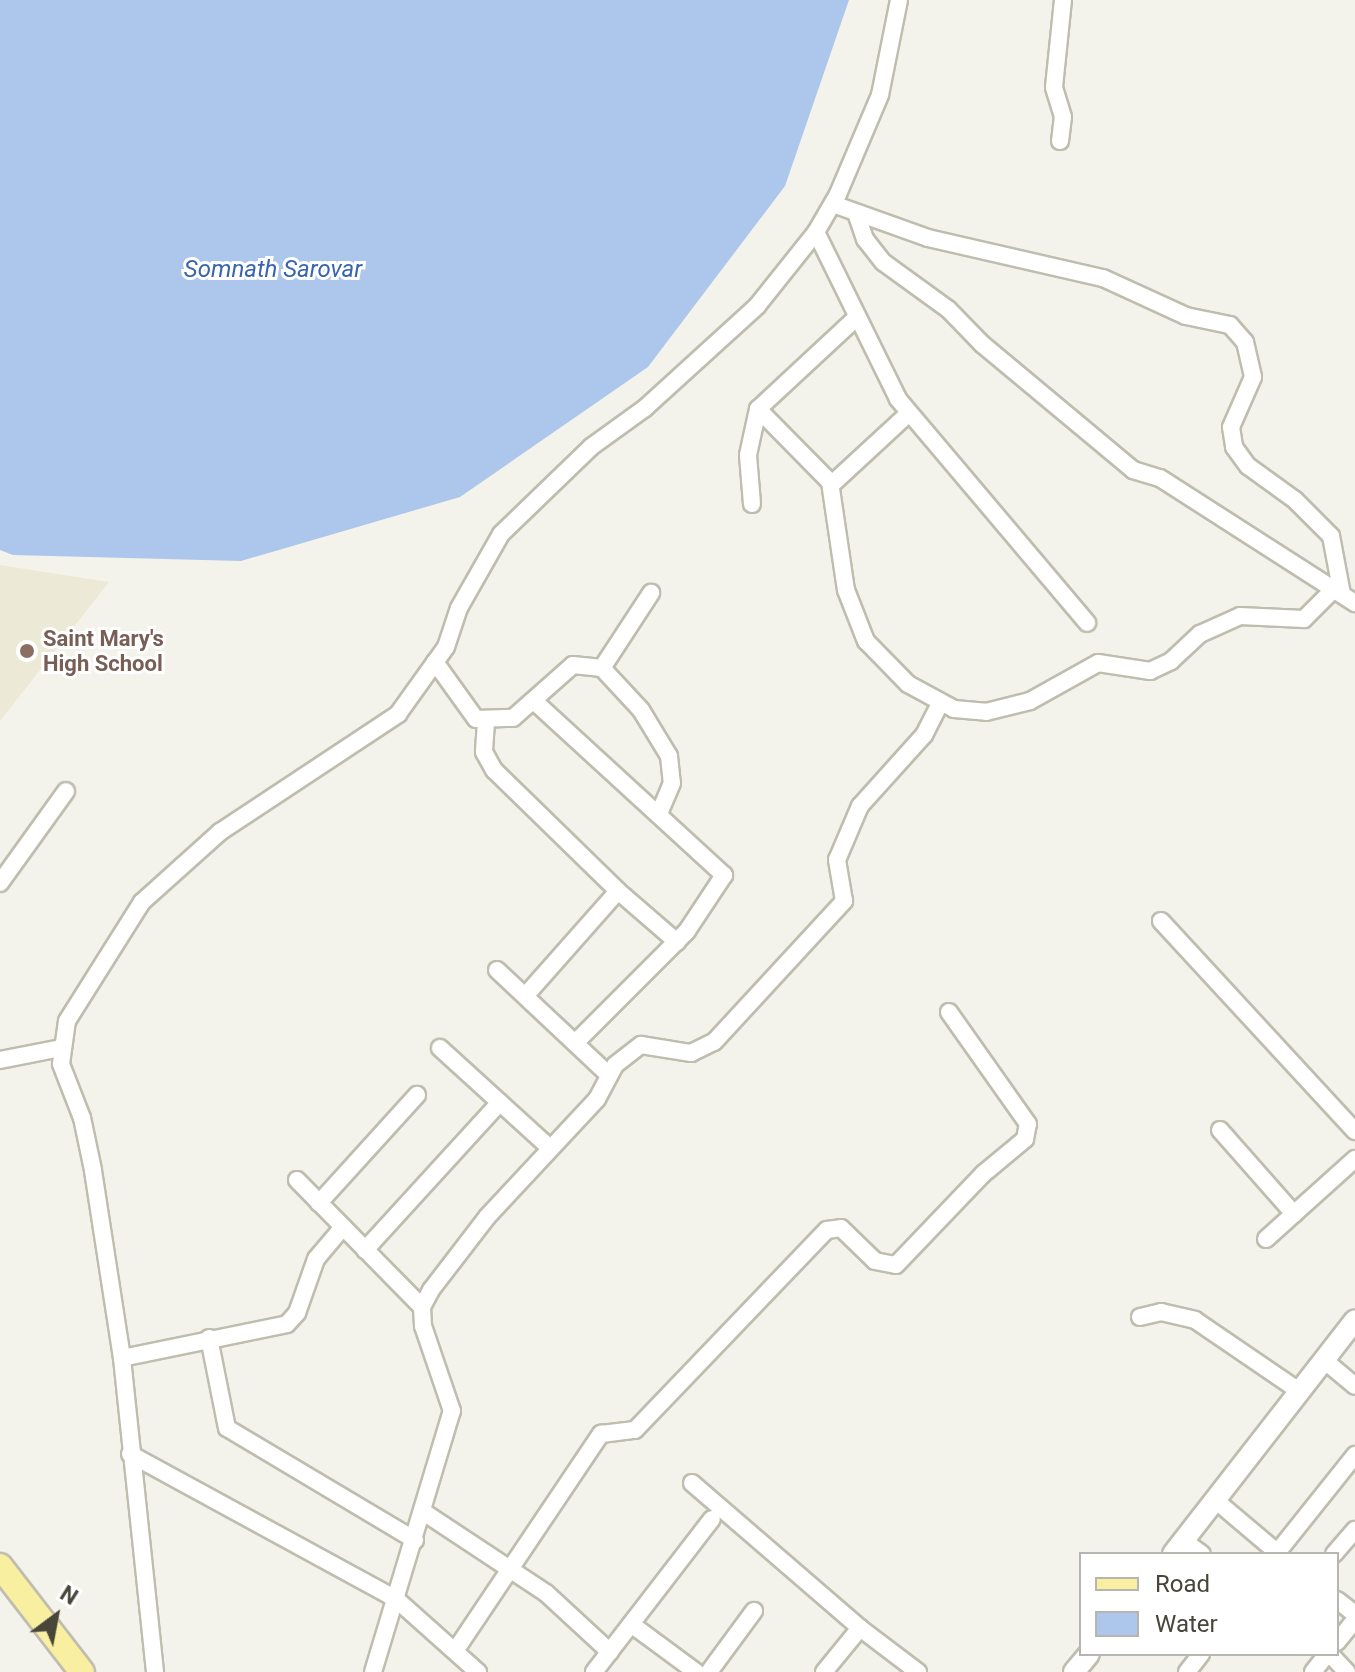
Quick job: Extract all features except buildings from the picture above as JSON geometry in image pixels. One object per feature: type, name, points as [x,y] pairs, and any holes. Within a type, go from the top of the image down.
[{"type":"main road","points":[[0,1566],[82,1672]]},
{"type":"street","points":[[155,1672],[122,1358],[93,1170],[79,1107],[63,1077],[61,1048],[75,1004],[142,902],[220,832],[398,714],[435,662],[501,534],[591,447],[645,408],[757,306],[816,232],[833,204],[880,95],[899,0]]},
{"type":"street","points":[[1060,141],[1063,117],[1054,87],[1063,0]]},
{"type":"street","points":[[833,204],[941,242],[1103,278],[1186,316],[1218,320],[1238,331],[1253,377],[1231,427],[1234,447],[1248,466],[1295,500],[1331,536],[1344,595]]},
{"type":"street","points":[[856,213],[865,239],[883,262],[948,309],[982,344],[1133,470],[1160,478],[1344,595]]},
{"type":"street","points":[[816,232],[909,413],[1087,623]]},
{"type":"street","points":[[752,504],[748,455],[758,409],[857,317]]},
{"type":"street","points":[[758,409],[831,485],[846,590],[866,641],[886,665],[940,704],[968,713],[1030,701],[1098,663],[1150,671],[1171,661],[1200,634],[1240,616],[1304,619],[1344,595]]},
{"type":"street","points":[[831,485],[909,413]]},
{"type":"street","points":[[602,668],[651,593]]},
{"type":"street","points":[[435,662],[469,712],[486,722],[513,718],[577,663],[602,668],[641,710],[669,756],[672,783],[659,813]]},
{"type":"street","points":[[534,701],[724,875],[677,942],[575,1043]]},
{"type":"street","points":[[373,1672],[425,1513],[452,1411],[423,1326],[422,1307],[456,1254],[597,1099],[609,1075],[641,1045],[691,1053],[714,1042],[844,901],[837,860],[860,806],[924,735],[940,704]]},
{"type":"street","points":[[486,722],[484,752],[494,770],[618,891],[677,942]]},
{"type":"street","points":[[0,883],[66,791]]},
{"type":"street","points":[[525,996],[618,891]]},
{"type":"street","points":[[1161,921],[1355,1131]]},
{"type":"street","points":[[497,970],[609,1075]]},
{"type":"street","points":[[455,1651],[601,1434],[635,1430],[827,1230],[841,1228],[875,1261],[896,1265],[983,1174],[1025,1139],[1028,1124],[949,1012]]},
{"type":"street","points":[[0,1060],[61,1048]]},
{"type":"street","points":[[440,1048],[550,1148]]},
{"type":"street","points":[[319,1203],[417,1095]]},
{"type":"street","points":[[365,1250],[500,1102]]},
{"type":"street","points":[[1220,1130],[1294,1214]]},
{"type":"street","points":[[1266,1239],[1355,1159]]},
{"type":"street","points":[[297,1180],[422,1307]]},
{"type":"street","points":[[122,1358],[287,1324],[297,1313],[316,1259],[343,1227]]},
{"type":"street","points":[[1140,1317],[1161,1312],[1195,1320],[1299,1391]]},
{"type":"street","points":[[1178,1547],[1355,1320]]},
{"type":"street","points":[[209,1338],[227,1428],[415,1540]]},
{"type":"street","points":[[1324,1360],[1355,1386]]},
{"type":"street","points":[[130,1454],[396,1599],[478,1672]]},
{"type":"street","points":[[1279,1552],[1355,1455]]},
{"type":"street","points":[[692,1483],[860,1628],[918,1672]]},
{"type":"street","points":[[1214,1499],[1275,1552]]},
{"type":"street","points":[[425,1513],[512,1568],[610,1652]]},
{"type":"street","points":[[594,1672],[712,1519]]},
{"type":"street","points":[[1336,1552],[1355,1530]]},
{"type":"street","points":[[1339,1602],[1355,1614]]},
{"type":"street","points":[[709,1672],[754,1611]]},
{"type":"street","points":[[1339,1640],[1355,1620]]},
{"type":"street","points":[[631,1624],[696,1672]]},
{"type":"street","points":[[824,1672],[860,1628]]},
{"type":"street","points":[[1074,1672],[1087,1656]]},
{"type":"street","points":[[1187,1672],[1199,1656]]},
{"type":"street","points":[[1313,1672],[1326,1656]]},
{"type":"street","points":[[1330,1656],[1347,1672]]},
{"type":"shaded area","name":"Saint Mary's High School","points":[[0,565],[109,582],[0,721]]},
{"type":"water","name":"Somnath Sarovar","points":[[0,0],[849,0],[785,186],[648,367],[460,497],[241,561],[13,555],[0,550]]},
{"type":"place","name":"Saint Mary's High School","points":[[27,651]]}]
